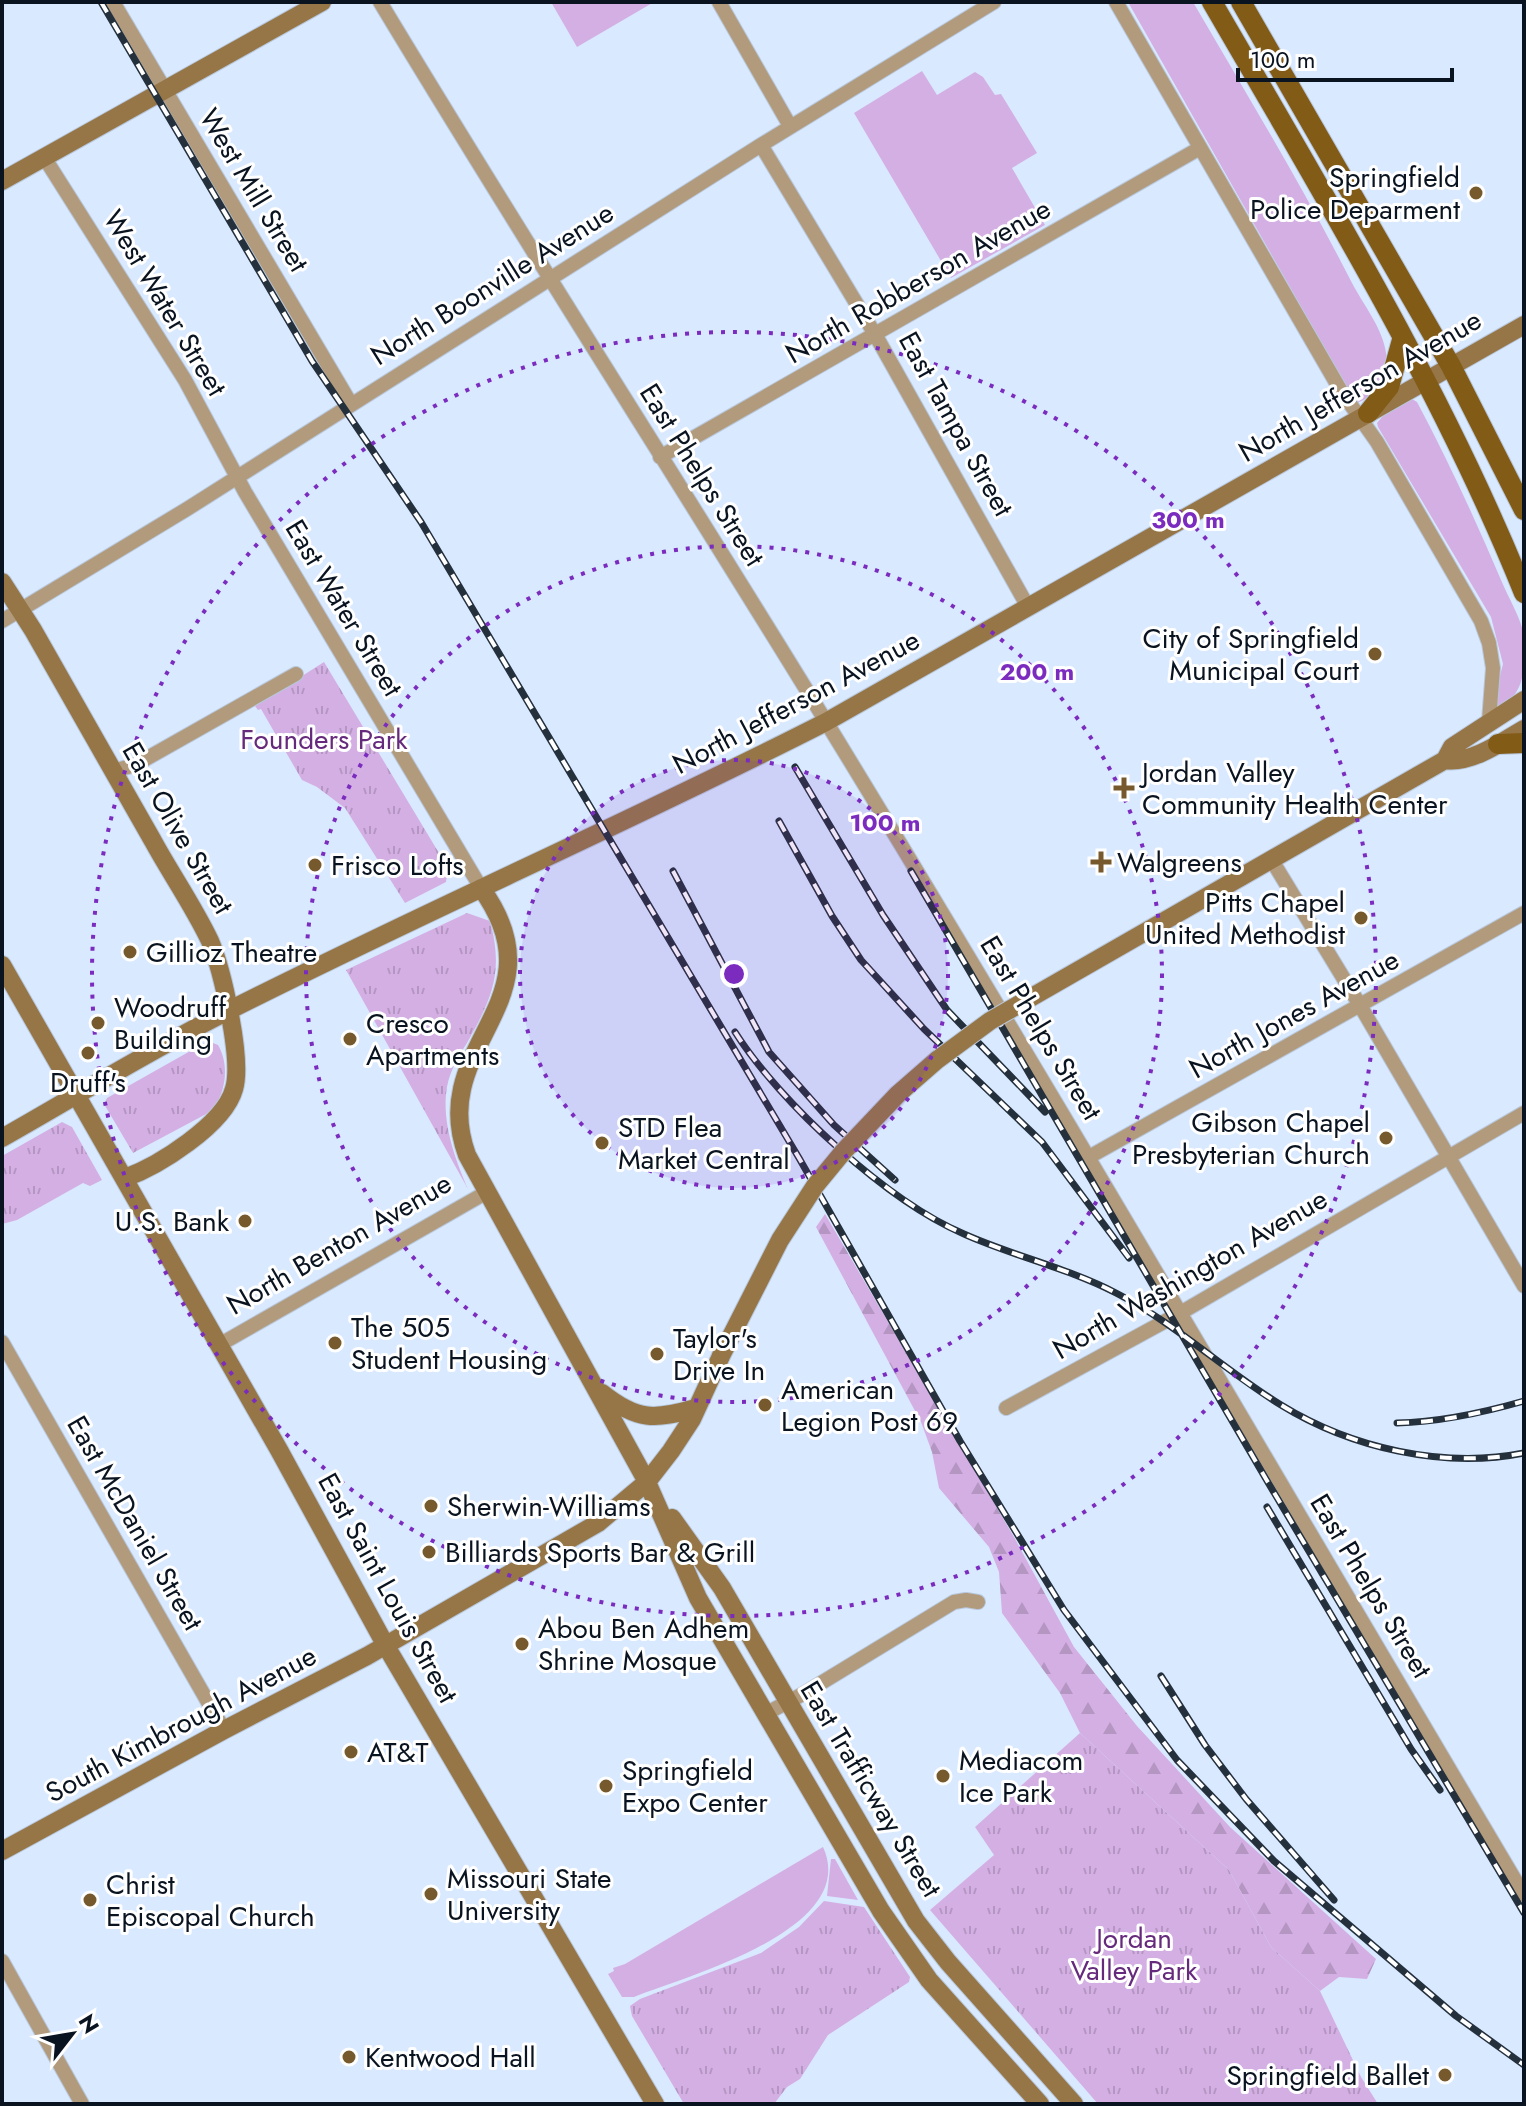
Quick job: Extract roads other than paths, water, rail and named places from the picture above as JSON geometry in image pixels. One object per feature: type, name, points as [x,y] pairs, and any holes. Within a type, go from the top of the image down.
[{"type":"main road","points":[[2,181],[322,2]]},
{"type":"main road","points":[[1212,2],[1329,204],[1425,381],[1480,492],[1524,593]]},
{"type":"main road","points":[[1241,2],[1451,366],[1524,510]]},
{"type":"main road","name":"North Jefferson Avenue","points":[[2,1138],[228,1011],[714,779],[826,722],[1524,325]]},
{"type":"main road","points":[[1363,416],[1389,387],[1402,340]]},
{"type":"main road","name":"East Olive Street","points":[[2,582],[33,630],[210,942],[228,1011],[237,1069],[235,1087],[228,1105],[216,1121],[199,1134],[143,1171],[125,1178]]},
{"type":"main road","points":[[1271,859],[1445,760],[1452,747],[1524,700]]},
{"type":"main road","points":[[1445,760],[1457,762],[1524,729]]},
{"type":"main road","points":[[1498,744],[1524,743]]},
{"type":"main road","name":"South Kimbrough Avenue","points":[[2,1851],[386,1646],[598,1523],[647,1482],[682,1435],[797,1212],[843,1152],[898,1094],[990,1021],[1271,859]]},
{"type":"main road","name":"East Trafficway Street","points":[[481,888],[504,925],[509,963],[500,1002],[464,1077],[458,1118],[467,1155],[647,1482],[698,1598],[881,1911],[929,1980],[1040,2104]]},
{"type":"main road","name":"East Saint Louis Street","points":[[2,965],[125,1178],[386,1646],[655,2104]]},
{"type":"main road","points":[[594,1386],[622,1409],[641,1416],[665,1416],[696,1408]]},
{"type":"main road","name":"East Trafficway Street","points":[[647,1482],[722,1588],[916,1921],[948,1962],[1074,2104]]},
{"type":"street","name":"West Mill Street","points":[[113,2],[351,404]]},
{"type":"street","name":"East Phelps Street","points":[[380,2],[826,722],[1089,1157],[1524,1895]]},
{"type":"street","points":[[719,2],[790,126]]},
{"type":"street","name":"North Boonville Avenue","points":[[2,621],[236,478],[790,126],[994,2]]},
{"type":"street","points":[[1116,2],[1200,148],[1363,416],[1481,621],[1492,655],[1489,721]]},
{"type":"street","name":"East Tampa Street","points":[[761,145],[876,336],[1028,607]]},
{"type":"street","name":"North Robberson Avenue","points":[[660,457],[1200,148]]},
{"type":"street","name":"West Water Street","points":[[44,157],[185,380],[236,478]]},
{"type":"street","name":"East Water Street","points":[[236,478],[481,888]]},
{"type":"street","points":[[113,771],[135,765],[296,674]]},
{"type":"street","points":[[1271,859],[1524,1286]]},
{"type":"street","name":"North Jones Avenue","points":[[1089,1157],[1524,913]]},
{"type":"street","name":"North Washington Avenue","points":[[1006,1408],[1182,1312],[1524,1113]]},
{"type":"street","name":"North Benton Avenue","points":[[219,1345],[487,1192]]},
{"type":"street","name":"East McDaniel Street","points":[[2,1342],[224,1730]]},
{"type":"street","points":[[765,1714],[954,1602],[978,1602]]},
{"type":"street","points":[[2,1961],[82,2104]]},
{"type":"railway","points":[[101,2],[312,361],[421,522],[799,1158],[960,1441],[1064,1610],[1177,1760],[1274,1861],[1456,2016],[1524,2065]]},
{"type":"railway","points":[[795,767],[883,915],[947,1010],[1045,1112]]},
{"type":"railway","points":[[779,821],[832,916],[861,960],[924,1029],[1042,1142],[1129,1258]]},
{"type":"railway","points":[[673,871],[769,1052],[834,1125],[895,1180]]},
{"type":"railway","points":[[911,871],[1524,1913]]},
{"type":"railway","points":[[735,1032],[779,1089],[807,1118],[902,1198],[964,1234],[1079,1276],[1138,1305],[1260,1391],[1308,1420],[1367,1443],[1430,1456],[1462,1458],[1524,1453]]},
{"type":"railway","points":[[1397,1423],[1461,1416],[1524,1401]]},
{"type":"railway","points":[[1267,1507],[1411,1749],[1440,1790]]},
{"type":"railway","points":[[1161,1676],[1205,1745],[1246,1799],[1334,1900]]},
{"type":"place","name":"Springfield Police Deparment","points":[[1476,193]]},
{"type":"place","name":"City of Springfield Municipal Court","points":[[1375,654]]},
{"type":"place","name":"Jordan Valley Community Health Center","points":[[1124,788]]},
{"type":"place","name":"Walgreens","points":[[1101,862]]},
{"type":"place","name":"Frisco Lofts","points":[[315,865]]},
{"type":"place","name":"Pitts Chapel United Methodist","points":[[1361,918]]},
{"type":"place","name":"Gillioz Theatre","points":[[130,952]]},
{"type":"place","name":"Woodruff Building","points":[[98,1023]]},
{"type":"place","name":"Cresco Apartments","points":[[350,1039]]},
{"type":"place","name":"Druff's","points":[[88,1053]]},
{"type":"place","name":"Gibson Chapel Presbyterian Church","points":[[1386,1138]]},
{"type":"place","name":"STD Flea Market Central","points":[[602,1143]]},
{"type":"place","name":"U.S. Bank","points":[[245,1221]]},
{"type":"place","name":"The 505 Student Housing","points":[[335,1343]]},
{"type":"place","name":"Taylor's Drive In","points":[[657,1354]]},
{"type":"place","name":"American Legion Post 69","points":[[765,1405]]},
{"type":"place","name":"Sherwin-Williams","points":[[431,1506]]},
{"type":"place","name":"Billiards Sports Bar & Grill","points":[[429,1552]]},
{"type":"place","name":"Abou Ben Adhem Shrine Mosque","points":[[522,1644]]},
{"type":"place","name":"AT&T","points":[[351,1752]]},
{"type":"place","name":"Mediacom Ice Park","points":[[943,1776]]},
{"type":"place","name":"Springfield Expo Center","points":[[606,1786]]},
{"type":"place","name":"Missouri State University","points":[[431,1894]]},
{"type":"place","name":"Christ Episcopal Church","points":[[90,1900]]},
{"type":"place","name":"Kentwood Hall","points":[[349,2057]]},
{"type":"place","name":"Springfield Ballet","points":[[1445,2075]]},
{"type":"park label","name":"Founders Park","points":[[324,739]]},
{"type":"park label","name":"Jordan Valley Park","points":[[1134,1954]]}]
